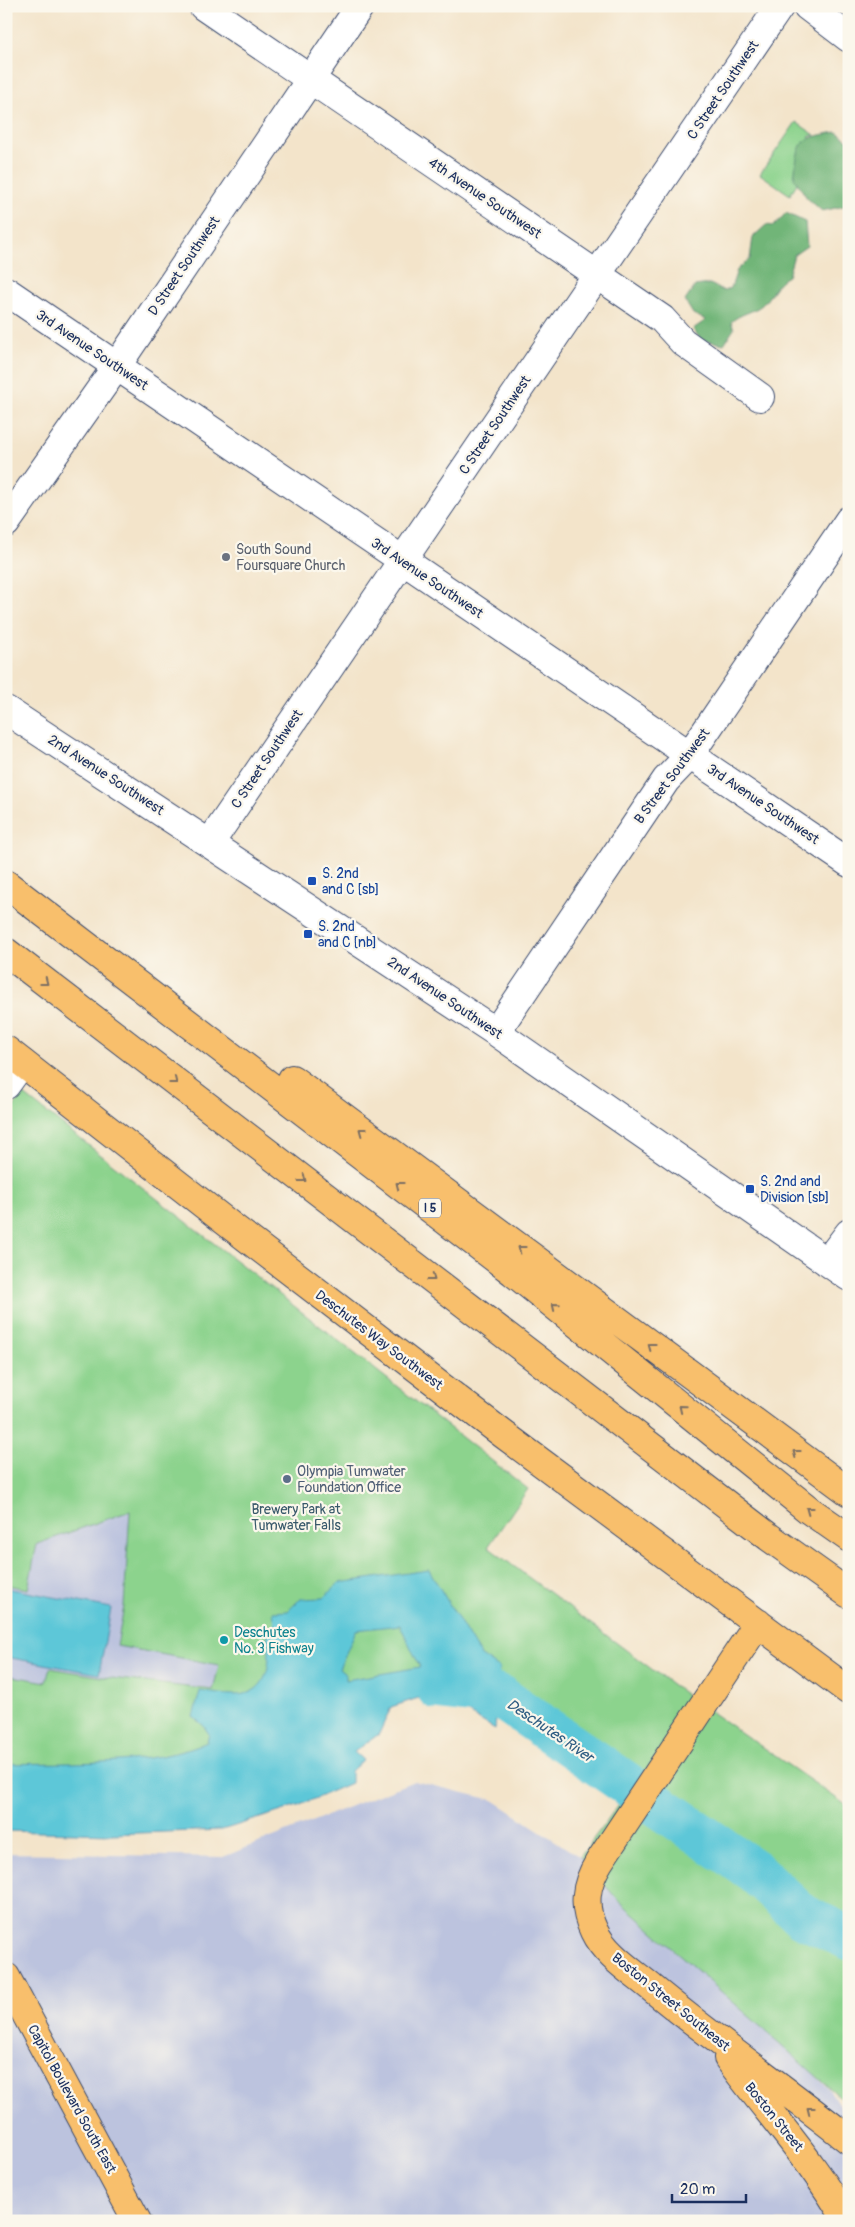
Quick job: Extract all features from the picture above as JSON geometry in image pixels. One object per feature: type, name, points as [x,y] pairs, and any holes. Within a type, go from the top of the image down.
[{"type":"main road","points":[[12,889],[97,934],[849,1492]]},
{"type":"main road","name":"I 5","points":[[12,889],[505,1266],[809,1510],[849,1538]]},
{"type":"main road","points":[[6,952],[769,1537],[849,1594]]},
{"type":"main road","name":"Deschutes Way Southwest","points":[[14,1057],[464,1405],[849,1691]]},
{"type":"main road","name":"Boston Street Southeast","points":[[758,1623],[599,1862],[586,1888],[587,1906],[594,1932],[612,1955],[715,2040],[779,2085],[849,2140]]},
{"type":"main road","name":"Capitol Boulevard South East","points":[[6,1977],[137,2221]]},
{"type":"main road","name":"Boston Street","points":[[715,2040],[753,2093],[820,2176],[847,2221]]},
{"type":"street","name":"4th Avenue Southwest","points":[[203,6],[662,319],[683,342],[760,397]]},
{"type":"street","name":"D Street Southwest","points":[[6,524],[116,367],[360,6]]},
{"type":"street","name":"C Street Southwest","points":[[210,843],[780,6]]},
{"type":"street","points":[[808,6],[849,38]]},
{"type":"street","name":"3rd Avenue Southwest","points":[[6,291],[689,756],[849,862]]},
{"type":"street","name":"B Street Southwest","points":[[496,1032],[666,780],[689,756],[849,520]]},
{"type":"street","name":"2nd Avenue Southwest","points":[[6,710],[496,1032],[838,1269]]},
{"type":"street","points":[[6,1085],[14,1057]]},
{"type":"street","points":[[838,1269],[849,1234]]},
{"type":"shaded area","points":[[130,1511],[124,1606],[117,1646],[219,1664],[213,1690],[103,1677],[50,1668],[47,1682],[6,1675],[6,1585],[28,1589],[37,1544]]},
{"type":"shaded area","points":[[414,1781],[493,1800],[624,1886],[829,2089],[849,2121],[849,2221],[6,2221],[6,1853],[223,1857]]},
{"type":"green space","points":[[796,122],[815,135],[810,136],[794,178],[797,183],[790,195],[760,174]]},
{"type":"green space","points":[[837,132],[849,141],[849,205],[822,211],[807,198],[794,178],[797,156],[803,143],[808,139]]},
{"type":"green space","points":[[786,213],[805,222],[807,246],[794,255],[788,276],[779,282],[762,305],[731,322],[734,329],[724,344],[701,340],[693,329],[706,320],[693,314],[685,301],[695,286],[710,284],[724,291],[731,288],[737,270],[750,259],[753,237],[766,225],[774,226]]},
{"type":"green space","name":"Brewery Park at Tumwater Falls","points":[[23,1094],[528,1489],[488,1547],[685,1694],[849,1807],[849,2105],[618,1900],[580,1857],[630,1789],[578,1749],[497,1695],[432,1687],[233,1771],[6,1790],[6,1675],[46,1682],[50,1668],[103,1677],[213,1690],[219,1665],[117,1646],[124,1606],[130,1511],[37,1544],[28,1589],[6,1585],[6,1117]]},
{"type":"water","points":[[429,1570],[480,1655],[499,1668],[495,1729],[434,1693],[391,1707],[379,1734],[354,1752],[363,1760],[351,1771],[351,1783],[298,1806],[222,1830],[111,1834],[6,1831],[6,1764],[109,1762],[163,1756],[207,1742],[209,1734],[203,1725],[193,1717],[200,1691],[235,1695],[246,1694],[255,1689],[266,1675],[269,1656],[267,1636],[275,1623],[273,1612],[288,1611],[300,1599],[323,1598],[339,1583]],"holes":[[[400,1625],[420,1667],[346,1680],[346,1675],[339,1669],[356,1630]]]},
{"type":"water","points":[[6,1588],[111,1608],[99,1674],[6,1657]]},
{"type":"waterway","name":"Deschutes River","points":[[438,1688],[497,1695],[754,1871],[802,1916],[849,1938]]},
{"type":"place","name":"South Sound Foursquare Church","points":[[226,557]]},
{"type":"place","name":"S. 2nd and C [sb]","points":[[312,881]]},
{"type":"place","name":"S. 2nd and C [nb]","points":[[308,934]]},
{"type":"place","name":"S. 2nd and Division [sb]","points":[[750,1189]]},
{"type":"place","name":"Olympia Tumwater Foundation Office","points":[[287,1479]]},
{"type":"place","name":"Deschutes No. 3 Fishway","points":[[224,1640]]}]
